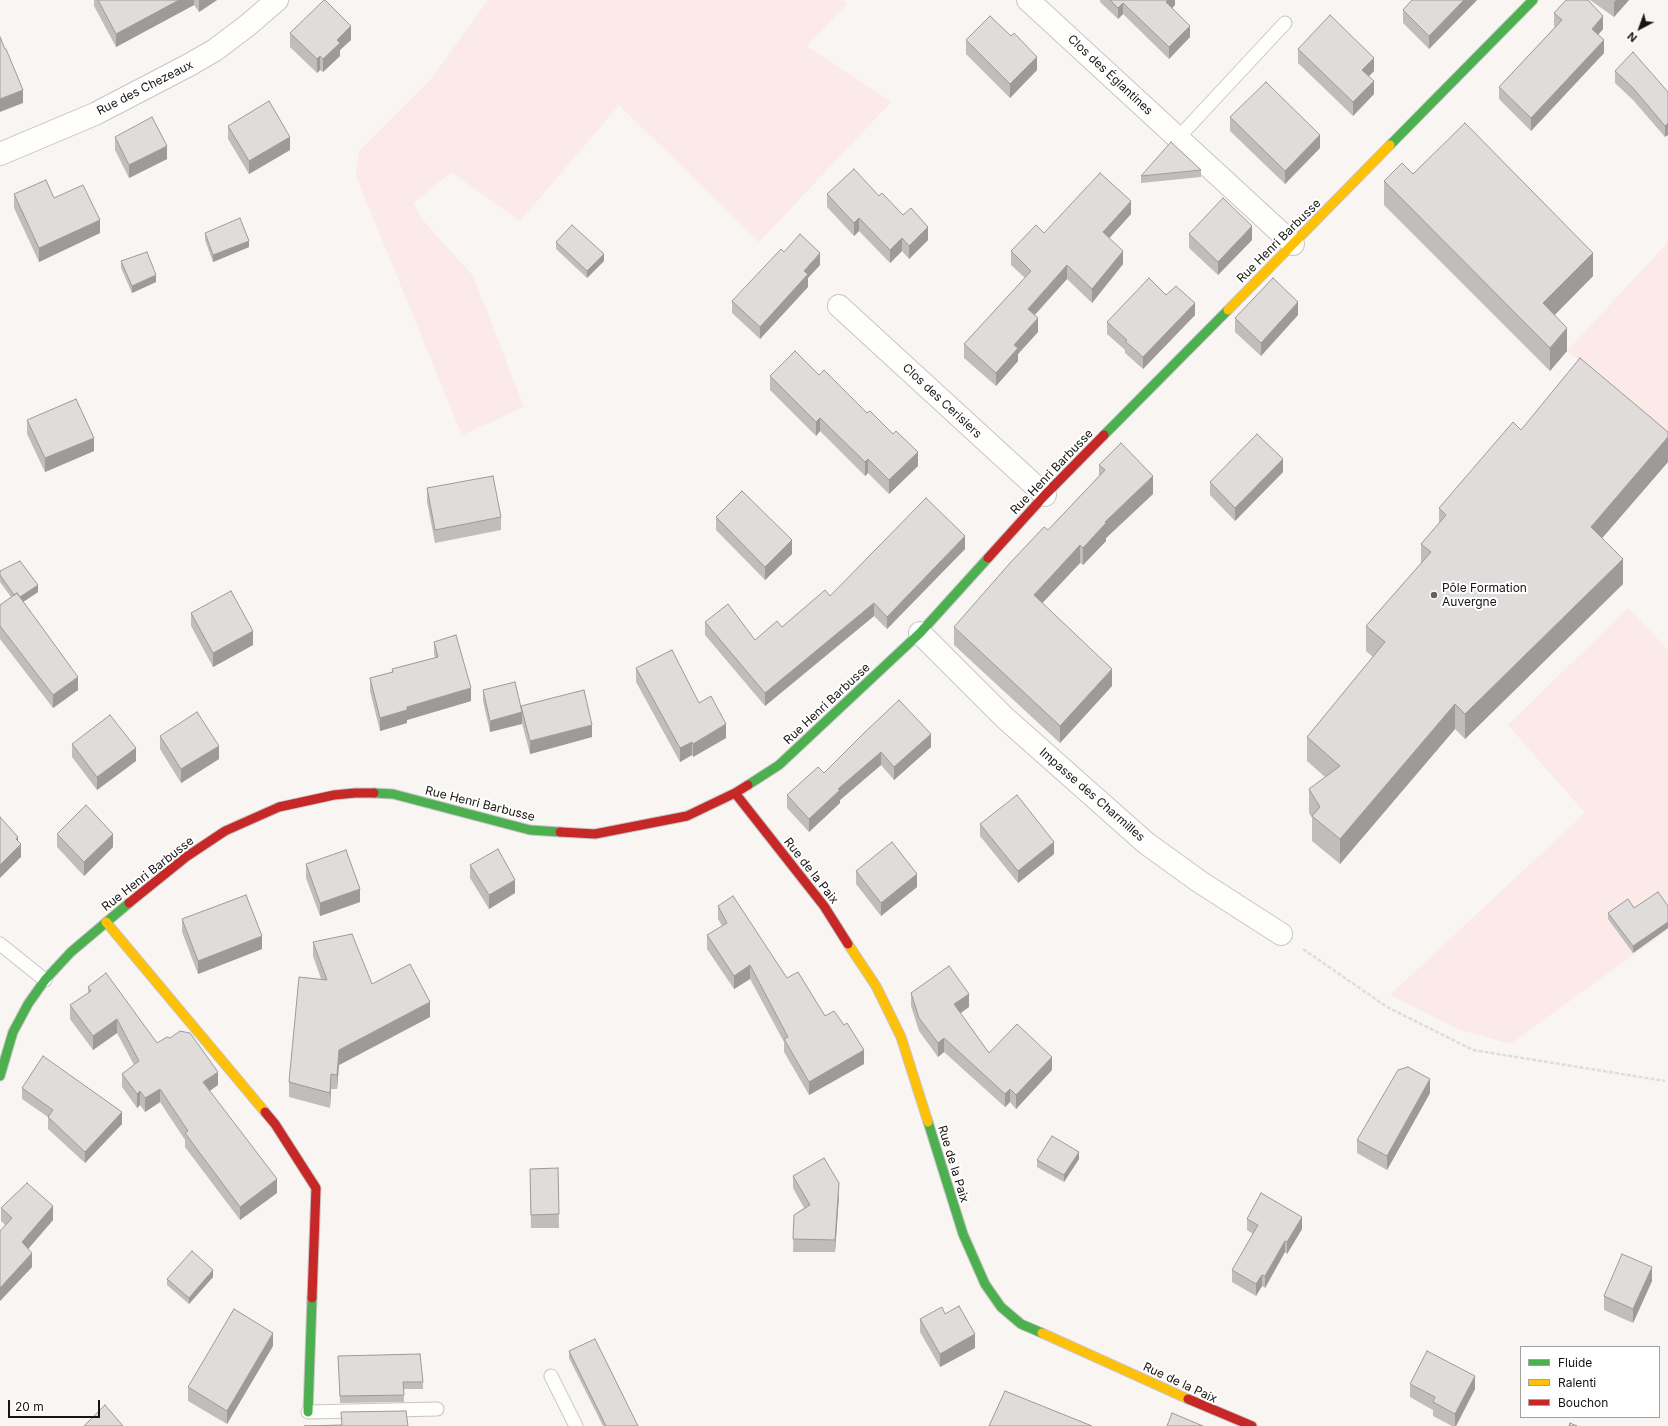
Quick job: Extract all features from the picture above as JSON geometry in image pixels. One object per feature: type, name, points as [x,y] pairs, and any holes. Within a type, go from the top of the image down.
[{"type":"street","name":"Rue des Chezeaux","points":[[0,154],[95,114],[190,65],[226,42],[277,0]]},
{"type":"street","name":"Rue Henri Barbusse","points":[[0,1076],[13,1032],[28,1004],[45,980],[71,952],[186,857],[225,831],[279,807],[334,795],[354,793],[393,794],[530,830],[595,834],[687,816],[735,793],[779,765],[920,633],[1045,495],[1533,0]]},
{"type":"street","name":"Clos des Églantines","points":[[1041,4],[1178,138],[1293,244]]},
{"type":"street","name":"Clos des Cerisiers","points":[[839,306],[1045,495]]},
{"type":"street","name":"Impasse des Charmilles","points":[[920,633],[1005,718],[1146,843],[1206,886],[1281,934]]},
{"type":"street","name":"Rue de la Paix","points":[[735,793],[824,906],[876,986],[901,1037],[963,1234],[985,1284],[1001,1307],[1022,1324],[1220,1414],[1252,1426]]},
{"type":"street","points":[[106,922],[275,1124],[316,1188],[308,1412]]},
{"type":"lane","points":[[1178,138],[1285,23]]},
{"type":"lane","points":[[0,944],[45,980]]},
{"type":"lane","points":[[551,1376],[576,1426]]},
{"type":"lane","points":[[308,1412],[437,1409]]},
{"type":"path","points":[[1281,934],[1387,1007],[1473,1050],[1665,1081]]},
{"type":"shaded area","points":[[488,0],[843,0],[847,4],[807,46],[891,102],[759,242],[619,105],[520,221],[451,172],[414,203],[420,217],[473,276],[524,407],[462,435],[356,176],[359,151],[432,78]]},
{"type":"shaded area","points":[[1668,242],[1668,433],[1567,351]]},
{"type":"shaded area","points":[[1628,608],[1668,650],[1668,930],[1510,1044],[1458,1029],[1390,995],[1585,813],[1508,725]]},
{"type":"building","points":[[98,0],[179,0],[116,34]]},
{"type":"building","points":[[324,0],[351,26],[337,40],[340,43],[323,59],[320,56],[317,59],[290,33]]},
{"type":"building","points":[[1110,0],[1168,0],[1166,2],[1190,26],[1169,47],[1123,3],[1118,8]]},
{"type":"building","points":[[1412,0],[1464,0],[1429,36],[1403,10]]},
{"type":"building","points":[[1566,0],[1588,0],[1603,16],[1592,29],[1604,40],[1531,118],[1499,87],[1562,20],[1554,13]]},
{"type":"building","points":[[1330,15],[1374,58],[1362,70],[1374,81],[1353,102],[1298,49]]},
{"type":"building","points":[[990,16],[1011,36],[1014,33],[1037,57],[1010,84],[966,40]]},
{"type":"building","points":[[0,37],[23,90],[0,99]]},
{"type":"building","points":[[1633,52],[1668,92],[1668,123],[1665,126],[1633,88],[1615,71]]},
{"type":"building","points":[[1266,82],[1320,135],[1285,171],[1230,117]]},
{"type":"building","points":[[269,101],[290,137],[249,161],[228,126]]},
{"type":"building","points":[[152,117],[167,146],[129,165],[115,137]]},
{"type":"building","points":[[1465,123],[1593,253],[1543,303],[1567,328],[1550,348],[1384,181],[1402,163],[1413,174]]},
{"type":"building","points":[[1171,142],[1201,170],[1141,176]]},
{"type":"building","points":[[854,169],[879,196],[882,193],[903,215],[911,208],[928,227],[909,246],[902,238],[890,250],[859,218],[854,223],[827,194]]},
{"type":"building","points":[[1100,173],[1131,201],[1103,232],[1123,251],[1092,289],[1067,265],[1028,309],[1038,318],[1014,345],[1018,348],[996,373],[964,344],[1031,271],[1011,251],[1036,225],[1044,233]]},
{"type":"building","points":[[46,180],[54,198],[83,185],[100,220],[39,248],[14,194]]},
{"type":"building","points":[[1223,198],[1252,226],[1218,262],[1189,234]]},
{"type":"building","points":[[240,218],[249,241],[213,255],[205,233]]},
{"type":"building","points":[[572,225],[604,254],[587,271],[556,242]]},
{"type":"building","points":[[800,234],[820,253],[804,271],[808,274],[760,327],[732,301],[781,249],[784,252]]},
{"type":"building","points":[[147,252],[156,275],[132,286],[121,261]]},
{"type":"building","points":[[1149,278],[1166,295],[1176,286],[1195,303],[1143,357],[1107,322]]},
{"type":"building","points":[[1273,278],[1298,302],[1261,343],[1235,318]]},
{"type":"building","points":[[795,351],[819,375],[824,370],[867,413],[870,411],[893,434],[896,431],[918,452],[889,480],[868,459],[865,462],[820,418],[816,422],[770,376]]},
{"type":"building","points":[[1580,358],[1668,432],[1668,437],[1591,527],[1623,559],[1465,714],[1455,704],[1340,839],[1312,816],[1320,807],[1309,789],[1340,766],[1307,737],[1385,642],[1366,626],[1431,552],[1421,544],[1446,515],[1439,508],[1513,422],[1521,430]]},
{"type":"building","points":[[76,399],[94,438],[45,458],[27,420]]},
{"type":"building","points":[[1257,434],[1283,459],[1235,508],[1210,482]]},
{"type":"building","points":[[1121,443],[1153,476],[1105,522],[1106,523],[1083,548],[1080,545],[1034,595],[1112,669],[1060,726],[954,627],[1044,527],[1048,530],[1105,470],[1099,465]]},
{"type":"building","points":[[493,476],[501,517],[435,530],[427,488]]},
{"type":"building","points":[[742,491],[792,540],[765,567],[716,517]]},
{"type":"building","points":[[926,498],[965,536],[887,617],[874,603],[765,693],[705,622],[728,604],[755,640],[777,621],[782,627],[825,590],[830,596]]},
{"type":"building","points":[[20,561],[38,585],[20,597],[17,593],[14,595],[0,575],[0,571]]},
{"type":"building","points":[[231,591],[253,631],[213,653],[191,613]]},
{"type":"building","points":[[17,593],[78,677],[53,695],[0,626],[0,605]]},
{"type":"building","points":[[456,635],[471,688],[407,707],[407,710],[380,718],[370,678],[393,672],[392,669],[438,657],[434,642]]},
{"type":"building","points":[[672,650],[699,703],[711,696],[726,724],[693,744],[692,742],[680,748],[636,668]]},
{"type":"building","points":[[515,682],[522,712],[490,721],[483,690]]},
{"type":"building","points":[[584,690],[592,725],[530,741],[521,706]]},
{"type":"building","points":[[899,700],[931,734],[894,767],[881,752],[838,789],[840,790],[809,819],[787,795],[818,767],[824,773]]},
{"type":"building","points":[[197,712],[219,746],[181,769],[160,736]]},
{"type":"building","points":[[110,715],[136,748],[97,777],[72,744]]},
{"type":"building","points":[[1017,795],[1054,842],[1018,871],[980,824]]},
{"type":"building","points":[[86,805],[113,834],[84,862],[57,834]]},
{"type":"building","points":[[0,817],[18,837],[16,839],[21,844],[0,865]]},
{"type":"building","points":[[892,842],[917,874],[881,903],[856,871]]},
{"type":"building","points":[[498,849],[515,880],[489,895],[470,865]]},
{"type":"building","points":[[346,850],[360,889],[320,903],[306,864]]},
{"type":"building","points":[[1658,892],[1668,906],[1668,922],[1633,946],[1608,913],[1628,899],[1634,908]]},
{"type":"building","points":[[246,895],[262,936],[198,961],[182,919]]},
{"type":"building","points":[[733,896],[787,978],[798,972],[825,1016],[834,1011],[844,1025],[847,1023],[864,1050],[809,1082],[784,1039],[788,1037],[750,965],[734,976],[707,935],[727,923],[718,906]]},
{"type":"building","points":[[352,934],[372,984],[410,964],[430,1002],[339,1050],[337,1075],[331,1074],[330,1093],[289,1082],[299,977],[327,980],[313,942]]},
{"type":"building","points":[[949,966],[969,994],[954,1004],[989,1053],[1017,1024],[1052,1057],[1016,1095],[1010,1089],[1005,1094],[944,1038],[938,1043],[919,1018],[911,993]]},
{"type":"building","points":[[106,973],[157,1043],[167,1037],[170,1038],[180,1031],[190,1033],[218,1072],[203,1082],[277,1179],[240,1207],[185,1133],[188,1131],[160,1089],[145,1098],[140,1091],[137,1094],[122,1074],[139,1061],[117,1019],[93,1036],[70,1005],[91,991],[88,987]]},
{"type":"building","points":[[43,1056],[122,1112],[85,1152],[48,1117],[53,1110],[22,1088]]},
{"type":"building","points":[[1408,1067],[1430,1079],[1387,1156],[1357,1140],[1398,1070]]},
{"type":"building","points":[[1052,1136],[1079,1152],[1064,1175],[1037,1160]]},
{"type":"building","points":[[824,1158],[839,1183],[835,1240],[793,1239],[794,1215],[810,1205],[793,1176]]},
{"type":"building","points":[[558,1168],[559,1214],[531,1215],[530,1169]]},
{"type":"building","points":[[27,1183],[53,1206],[22,1242],[32,1253],[0,1288],[0,1231],[12,1218],[1,1208]]},
{"type":"building","points":[[1261,1193],[1302,1217],[1287,1242],[1285,1241],[1265,1276],[1262,1275],[1256,1284],[1232,1270],[1258,1225],[1247,1219]]},
{"type":"building","points":[[192,1251],[213,1270],[189,1298],[167,1279]]},
{"type":"building","points":[[1622,1254],[1652,1267],[1633,1309],[1604,1296]]},
{"type":"building","points":[[959,1306],[975,1334],[940,1354],[920,1319],[942,1307],[945,1314]]},
{"type":"building","points":[[234,1309],[273,1333],[227,1411],[188,1387]]},
{"type":"building","points":[[595,1339],[638,1426],[606,1426],[569,1351]]},
{"type":"building","points":[[1427,1351],[1475,1376],[1455,1414],[1433,1402],[1435,1397],[1410,1384]]},
{"type":"building","points":[[420,1354],[423,1382],[403,1382],[404,1395],[340,1396],[338,1356]]},
{"type":"building","points":[[1005,1391],[1092,1426],[989,1426]]},
{"type":"building","points":[[105,1405],[123,1426],[84,1426]]},
{"type":"building","points":[[406,1411],[408,1426],[304,1426],[342,1425],[341,1412]]},
{"type":"building","points":[[1172,1413],[1203,1426],[1167,1426]]},
{"type":"building","points":[[1570,1423],[1577,1426],[1569,1426]]},
{"type":"traffic: fast","points":[[1390,145],[1533,0]]},
{"type":"traffic: fast","points":[[1104,435],[1228,310]]},
{"type":"traffic: fast","points":[[748,785],[779,765],[920,633],[988,558]]},
{"type":"traffic: fast","points":[[374,793],[393,794],[530,830],[560,832]]},
{"type":"traffic: fast","points":[[0,1076],[13,1032],[28,1004],[45,980],[71,952],[129,903]]},
{"type":"traffic: fast","points":[[928,1122],[963,1234],[985,1284],[1001,1307],[1021,1324],[1042,1333]]},
{"type":"traffic: fast","points":[[308,1412],[312,1298]]},
{"type":"traffic: slow","points":[[1228,310],[1390,145]]},
{"type":"traffic: slow","points":[[106,922],[265,1112]]},
{"type":"traffic: slow","points":[[848,944],[876,986],[901,1037],[928,1122]]},
{"type":"traffic: slow","points":[[1042,1333],[1188,1399]]},
{"type":"traffic: jam","points":[[988,558],[1045,495],[1104,435]]},
{"type":"traffic: jam","points":[[560,832],[595,834],[687,816],[735,793],[748,785]]},
{"type":"traffic: jam","points":[[129,903],[186,857],[225,831],[279,807],[334,795],[374,793]]},
{"type":"traffic: jam","points":[[735,793],[824,906],[848,944]]},
{"type":"traffic: jam","points":[[265,1112],[275,1124],[316,1188],[312,1298]]},
{"type":"traffic: jam","points":[[1188,1399],[1252,1426]]},
{"type":"place","name":"Pôle Formation Auvergne","points":[[1434,595]]}]
